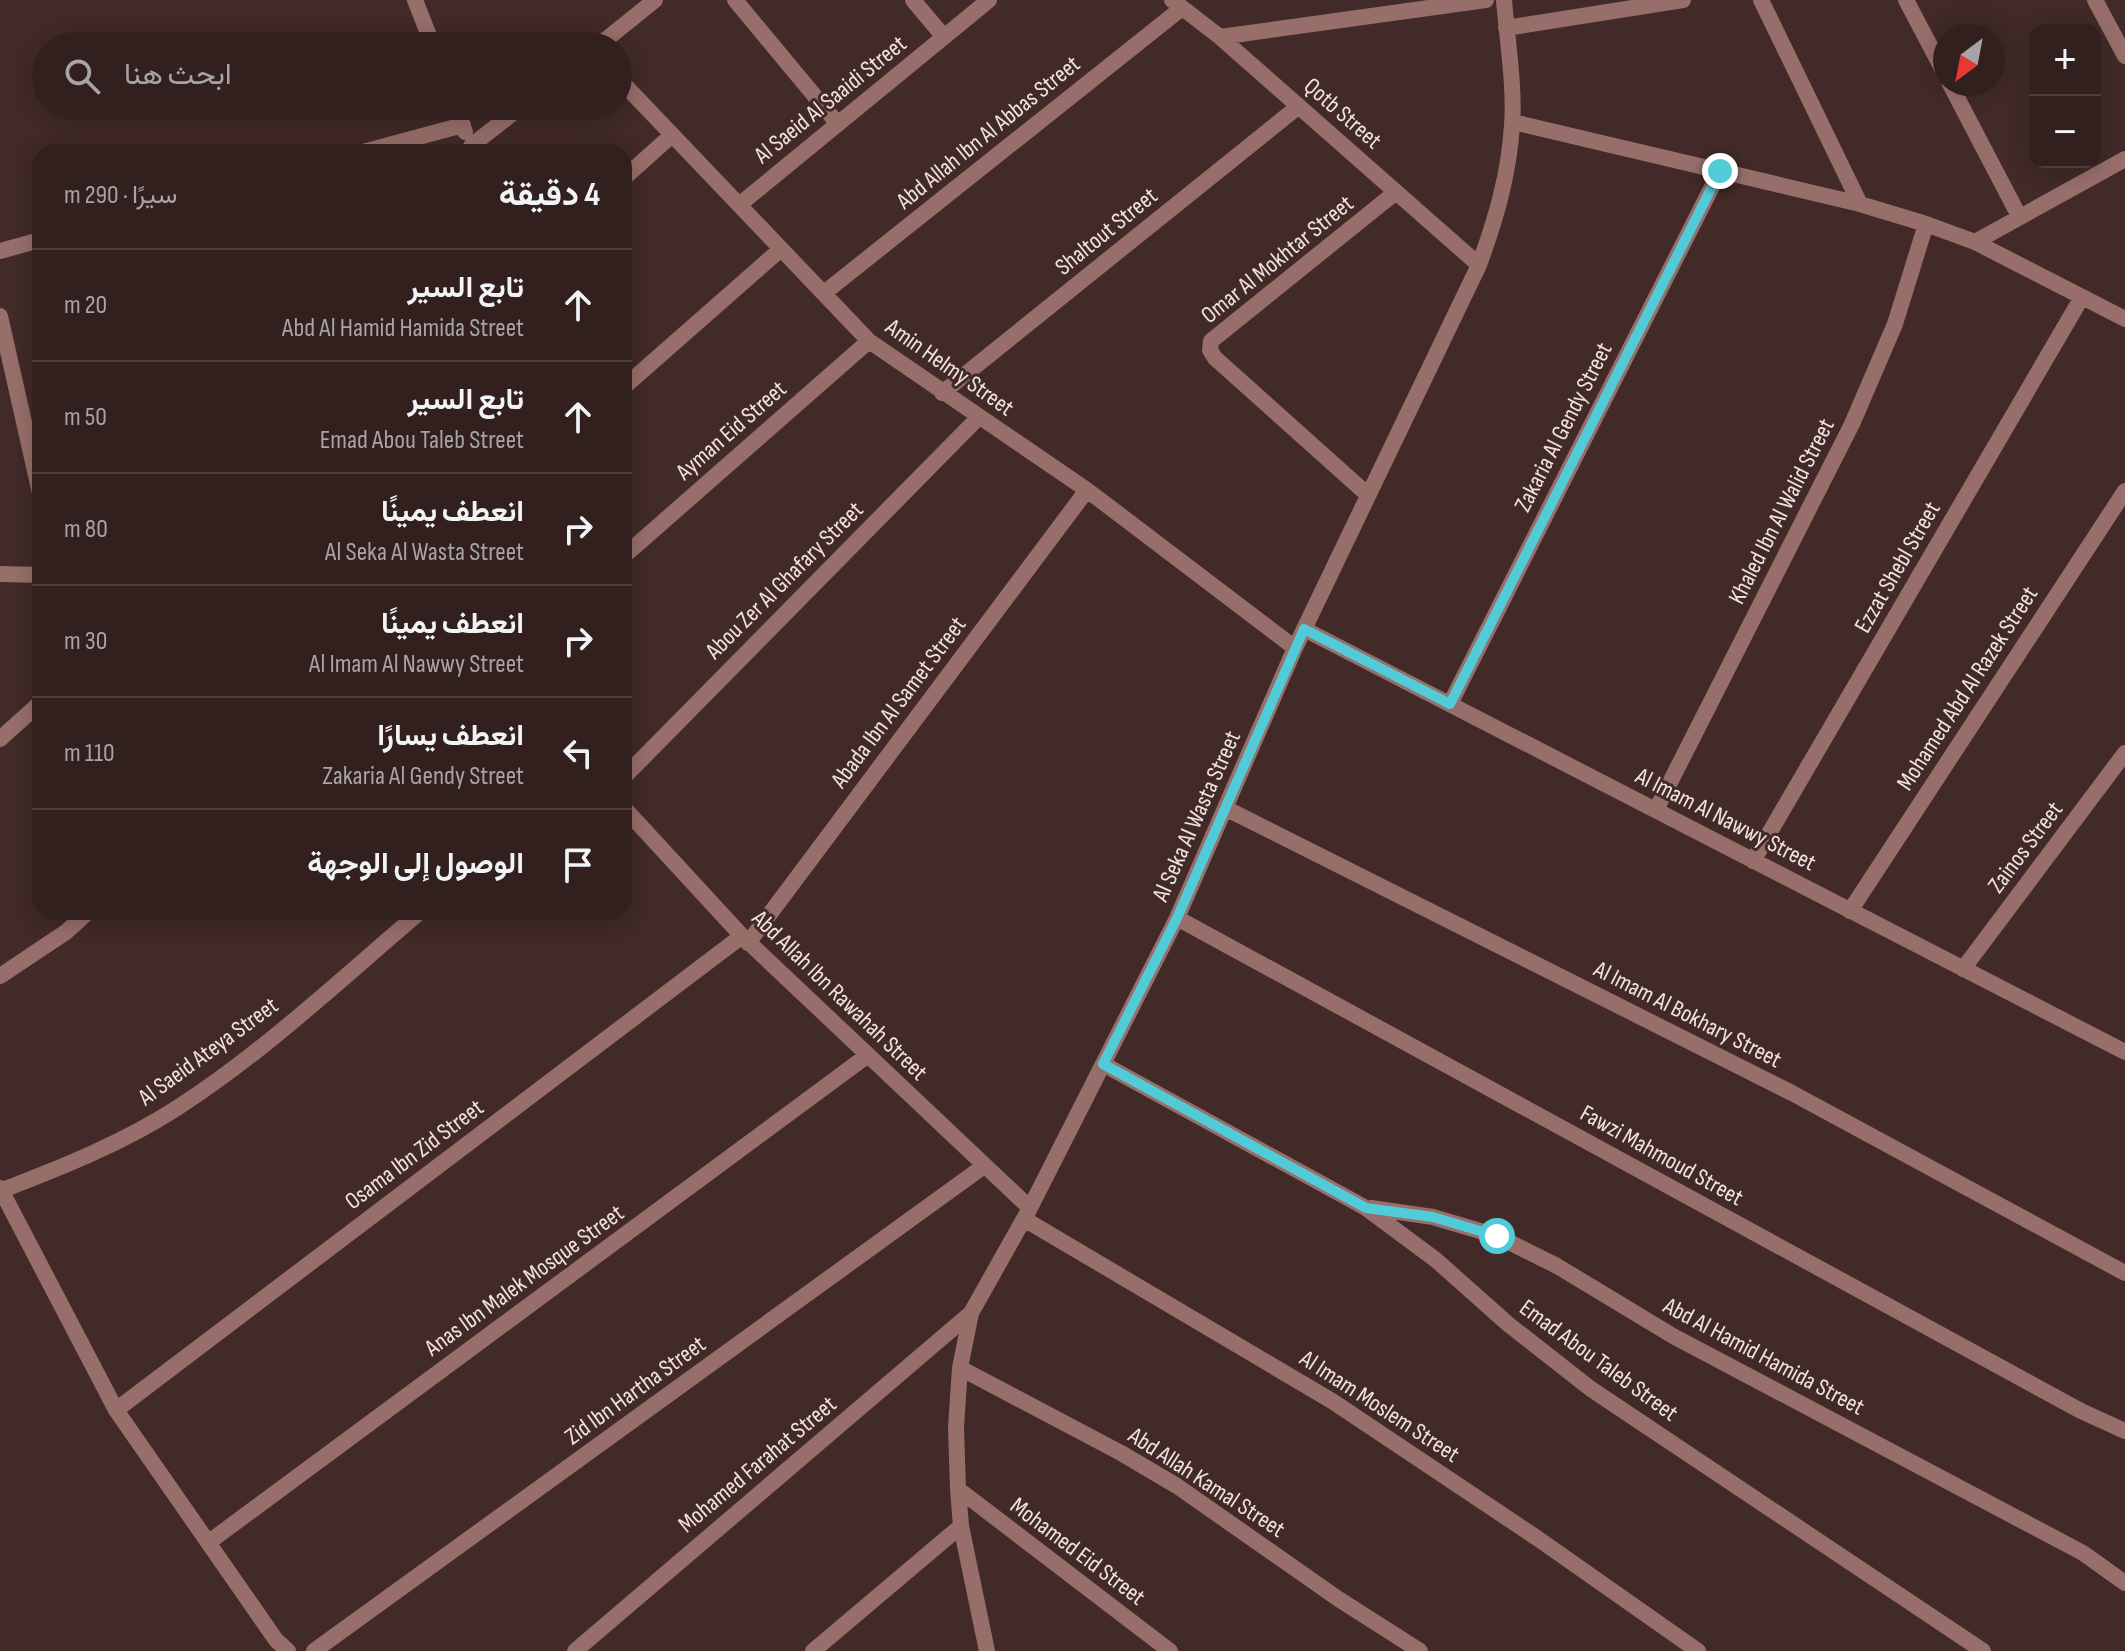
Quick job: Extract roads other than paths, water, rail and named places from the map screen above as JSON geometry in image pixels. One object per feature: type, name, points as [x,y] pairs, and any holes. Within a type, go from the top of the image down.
[{"type":"street","points":[[415,0],[428,32]]},
{"type":"street","points":[[615,32],[655,0]]},
{"type":"street","points":[[735,0],[838,124]]},
{"type":"street","points":[[913,0],[944,37]]},
{"type":"street","name":"Al Saeid Al Saaidi Street","points":[[739,205],[989,0]]},
{"type":"street","points":[[1220,37],[1486,0]]},
{"type":"street","name":"Al Seka Al Wasta Street","points":[[987,1651],[961,1526],[958,1489],[956,1427],[960,1368],[971,1313],[1027,1214],[1177,918],[1295,648],[1479,265],[1499,207],[1513,122],[1504,0]]},
{"type":"street","points":[[1506,28],[1683,0]]},
{"type":"street","points":[[1761,0],[1860,204]]},
{"type":"street","points":[[1906,0],[1933,51]]},
{"type":"street","points":[[2095,0],[2125,56]]},
{"type":"street","name":"Qotb Street","points":[[1177,4],[1220,37],[1479,265]]},
{"type":"street","name":"Abd Allah Ibn Al Abbas Street","points":[[824,293],[1177,4]]},
{"type":"street","name":"Amin Helmy Street","points":[[632,93],[869,341],[1087,490],[1295,648]]},
{"type":"street","points":[[1956,96],[2019,216]]},
{"type":"street","name":"Shaltout Street","points":[[942,393],[1299,106]]},
{"type":"street","points":[[461,120],[470,144]]},
{"type":"street","points":[[478,144],[506,120]]},
{"type":"street","points":[[1513,122],[1860,204],[1926,224],[1975,242],[2125,319]]},
{"type":"street","points":[[393,144],[463,125]]},
{"type":"street","points":[[632,171],[672,135]]},
{"type":"street","points":[[1975,242],[2125,159]]},
{"type":"street","name":"Zakaria Al Gendy Street","points":[[1450,704],[1720,171]]},
{"type":"street","name":"Omar Al Mokhtar Street","points":[[1368,495],[1215,358],[1210,350],[1211,341],[1396,192]]},
{"type":"street","name":"Khaled Ibn Al Walid Street","points":[[1656,810],[1852,424],[1895,324],[1926,224]]},
{"type":"street","points":[[0,251],[32,242]]},
{"type":"street","points":[[632,380],[781,249]]},
{"type":"street","name":"Ezzat Shebl Street","points":[[1753,861],[2082,297]]},
{"type":"street","points":[[0,316],[32,458]]},
{"type":"street","name":"Ayman Eid Street","points":[[632,549],[869,341]]},
{"type":"street","name":"Abou Zer Al Ghafary Street","points":[[632,769],[978,418]]},
{"type":"street","name":"Abada Ibn Al Samet Street","points":[[745,940],[1087,490]]},
{"type":"street","name":"Mohamed Abd Al Razek Street","points":[[1850,911],[2125,491]]},
{"type":"street","points":[[0,574],[32,575]]},
{"type":"street","name":"Al Imam Al Nawwy Street","points":[[1304,629],[2125,1052]]},
{"type":"street","points":[[0,739],[32,710]]},
{"type":"street","name":"Zainos Street","points":[[1963,969],[2125,753]]},
{"type":"street","name":"Al Imam Al Bokhary Street","points":[[1225,808],[1792,1093],[2125,1273]]},
{"type":"street","name":"Abd Allah Ibn Rawahah Street","points":[[632,817],[745,940],[984,1166],[1027,1214]]},
{"type":"street","name":"Fawzi Mahmoud Street","points":[[1177,918],[2081,1411],[2125,1431]]},
{"type":"street","points":[[0,976],[79,920]]},
{"type":"street","name":"Al Saeid Ateya Street","points":[[0,1190],[91,1154],[176,1109],[255,1052],[411,920]]},
{"type":"street","name":"Osama Ibn Zid Street","points":[[116,1410],[745,940]]},
{"type":"street","name":"Anas Ibn Malek Mosque Street","points":[[209,1542],[868,1055]]},
{"type":"street","name":"Emad Abou Taleb Street","points":[[1103,1064],[1366,1208],[1436,1260],[1508,1324],[1591,1389],[1983,1651]]},
{"type":"street","name":"Zid Ibn Hartha Street","points":[[314,1651],[984,1166]]},
{"type":"street","points":[[0,1190],[116,1410],[276,1640],[288,1651]]},
{"type":"street","name":"Abd Al Hamid Hamida Street","points":[[1366,1208],[1433,1217],[1497,1236],[1557,1266],[1673,1336],[2083,1553],[2125,1583]]},
{"type":"street","name":"Al Imam Moslem Street","points":[[1027,1214],[1332,1401],[1537,1538],[1698,1651]]},
{"type":"street","name":"Mohamed Farahat Street","points":[[575,1651],[971,1313]]},
{"type":"street","name":"Abd Allah Kamal Street","points":[[960,1368],[1177,1486],[1337,1598],[1420,1651]]},
{"type":"street","name":"Mohamed Eid Street","points":[[958,1489],[1170,1651]]},
{"type":"street","points":[[813,1651],[961,1526]]}]
